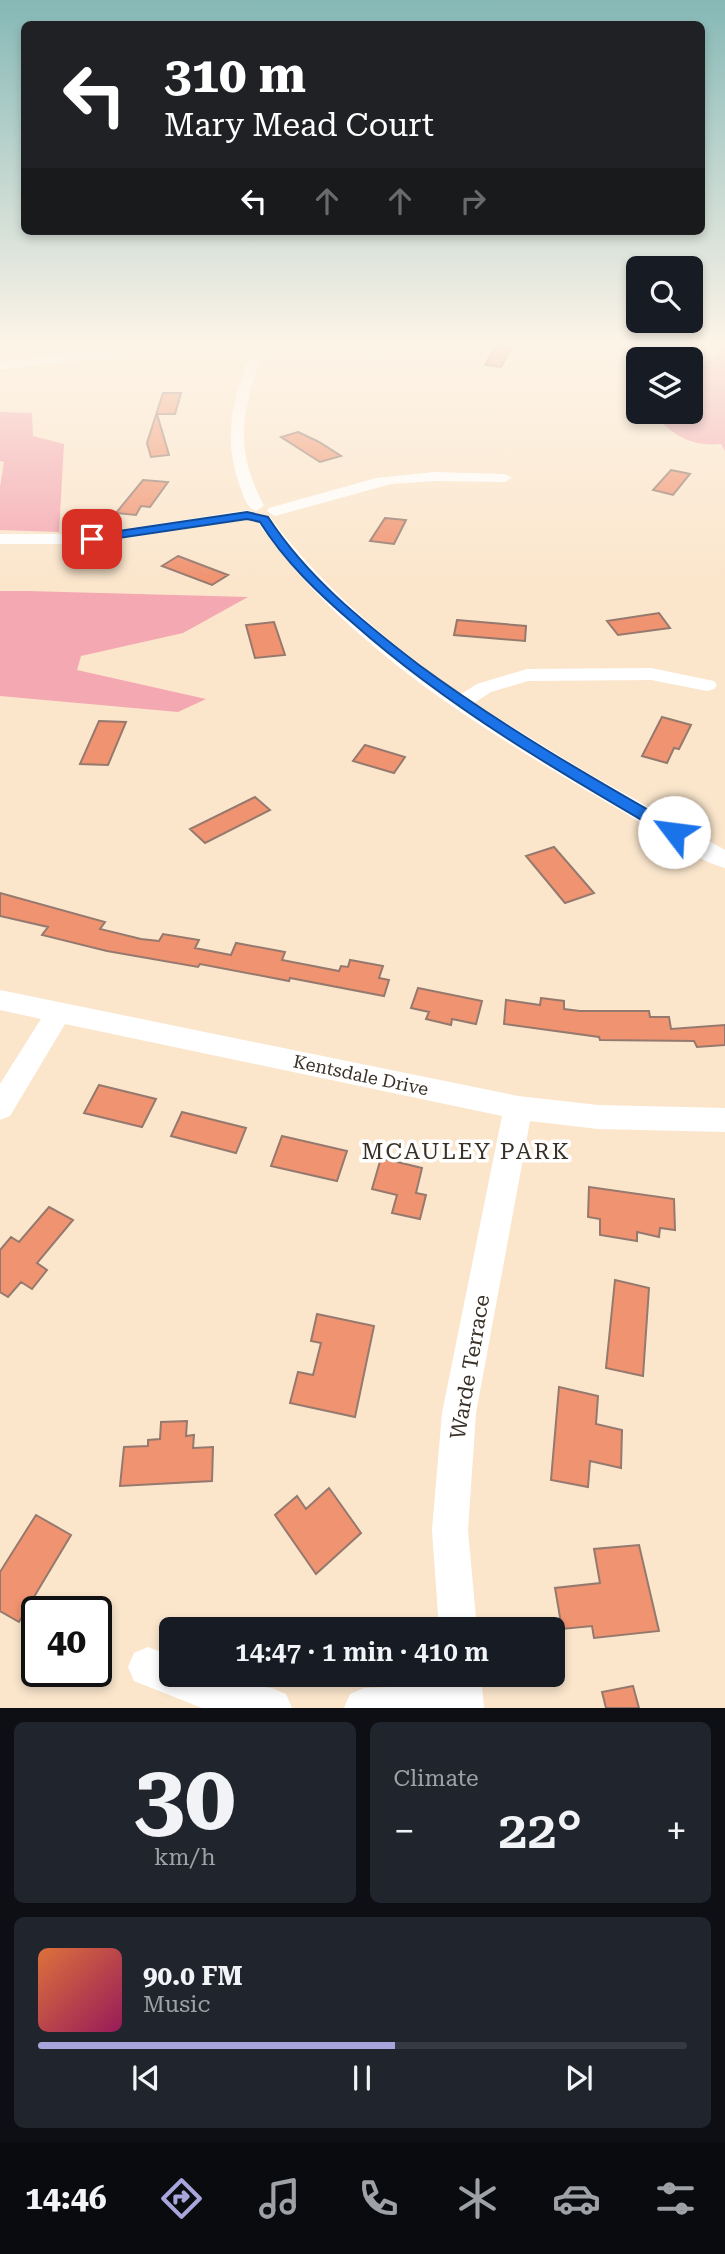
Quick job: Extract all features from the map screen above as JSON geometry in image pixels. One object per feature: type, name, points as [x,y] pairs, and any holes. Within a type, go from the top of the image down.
[{"type":"street","points":[[237,422],[243,474],[261,513],[275,537],[317,586],[378,640],[461,702],[560,766],[725,860]]},
{"type":"street","points":[[0,539],[92,539],[311,504],[362,486],[392,480],[505,478]]},
{"type":"street","points":[[461,702],[484,688],[527,675],[651,674],[707,685]]},
{"type":"street","name":"Kentsdale Drive","points":[[0,1000],[519,1108],[598,1117],[725,1120]]},
{"type":"street","points":[[0,1108],[58,1013]]},
{"type":"street","name":"Warde Terrace","points":[[457,1617],[450,1530],[459,1413],[519,1108]]},
{"type":"street","points":[[148,1667],[244,1704],[272,1708]]},
{"type":"street","points":[[364,1708],[463,1696]]},
{"type":"shaded area","points":[[0,422],[32,422],[33,436],[64,444],[59,532],[0,530],[0,487],[4,462],[0,461]]},
{"type":"shaded area","points":[[725,422],[725,451],[721,444],[698,443],[680,436],[664,424]]},
{"type":"shaded area","points":[[0,591],[248,597],[183,633],[81,656],[77,670],[206,699],[178,712],[0,696]]},
{"type":"building","points":[[154,422],[159,422],[169,455],[151,457],[147,443]]},
{"type":"building","points":[[298,432],[341,456],[320,462],[281,437]]},
{"type":"building","points":[[671,470],[690,474],[673,495],[653,490]]},
{"type":"building","points":[[143,480],[168,482],[150,507],[141,506],[136,515],[116,513]]},
{"type":"building","points":[[385,518],[406,520],[394,544],[370,541]]},
{"type":"building","points":[[178,556],[228,575],[212,585],[162,566]]},
{"type":"building","points":[[659,613],[670,628],[618,635],[607,621]]},
{"type":"building","points":[[457,620],[526,626],[525,641],[454,635]]},
{"type":"building","points":[[274,622],[285,655],[255,658],[246,625]]},
{"type":"building","points":[[662,717],[691,725],[679,749],[674,748],[667,763],[642,756]]},
{"type":"building","points":[[99,721],[126,722],[108,765],[80,764]]},
{"type":"building","points":[[365,745],[405,757],[394,773],[353,761]]},
{"type":"building","points":[[255,797],[270,810],[205,843],[190,829]]},
{"type":"building","points":[[554,847],[594,893],[565,903],[526,856]]},
{"type":"building","points":[[0,893],[105,922],[100,929],[141,939],[159,941],[163,934],[199,940],[195,948],[231,955],[236,943],[285,952],[282,960],[339,971],[341,966],[348,967],[350,960],[383,966],[379,978],[389,980],[384,996],[290,978],[289,981],[200,964],[198,967],[107,951],[42,935],[48,927],[0,916]]},
{"type":"building","points":[[418,988],[482,1001],[476,1024],[452,1019],[451,1025],[426,1019],[429,1012],[411,1008]]},
{"type":"building","points":[[541,998],[564,1001],[564,1009],[580,1011],[649,1011],[650,1017],[669,1017],[671,1029],[725,1025],[725,1045],[697,1047],[694,1041],[600,1040],[599,1037],[504,1024],[506,1000],[540,1005]]},
{"type":"building","points":[[99,1085],[156,1099],[142,1127],[84,1113]]},
{"type":"building","points":[[182,1112],[246,1128],[236,1153],[171,1136]]},
{"type":"building","points":[[282,1136],[347,1151],[337,1181],[271,1166]]},
{"type":"building","points":[[381,1158],[422,1168],[416,1193],[426,1195],[420,1219],[392,1213],[397,1195],[372,1189]]},
{"type":"building","points":[[589,1187],[674,1199],[675,1230],[660,1228],[659,1237],[637,1232],[637,1241],[600,1235],[600,1219],[588,1217]]},
{"type":"building","points":[[49,1207],[73,1220],[37,1263],[47,1270],[32,1289],[21,1282],[8,1297],[0,1292],[0,1250],[11,1237],[19,1242]]},
{"type":"building","points":[[615,1280],[649,1288],[643,1376],[606,1368]]},
{"type":"building","points":[[317,1314],[374,1326],[355,1417],[290,1403],[298,1372],[313,1375],[321,1343],[311,1341]]},
{"type":"building","points":[[559,1387],[598,1396],[596,1424],[622,1430],[621,1468],[590,1461],[588,1487],[551,1480]]},
{"type":"building","points":[[187,1421],[186,1436],[194,1435],[193,1448],[213,1447],[212,1481],[120,1486],[124,1447],[148,1446],[148,1440],[160,1439],[161,1422]]},
{"type":"building","points":[[329,1488],[361,1533],[316,1574],[275,1515],[297,1496],[306,1509]]},
{"type":"building","points":[[36,1515],[71,1535],[35,1596],[21,1596],[19,1622],[0,1611],[0,1572]]},
{"type":"building","points":[[639,1545],[659,1631],[594,1638],[592,1626],[565,1629],[565,1617],[560,1617],[555,1588],[600,1583],[594,1549]]},
{"type":"building","points":[[633,1686],[639,1708],[606,1708],[602,1692]]},
{"type":"district","name":"MCAULEY PARK","points":[[466,1151]]},
{"type":"route","points":[[92,539],[247,515],[256,520],[264,520],[317,586],[384,644],[461,702],[560,766],[674,832]]}]
